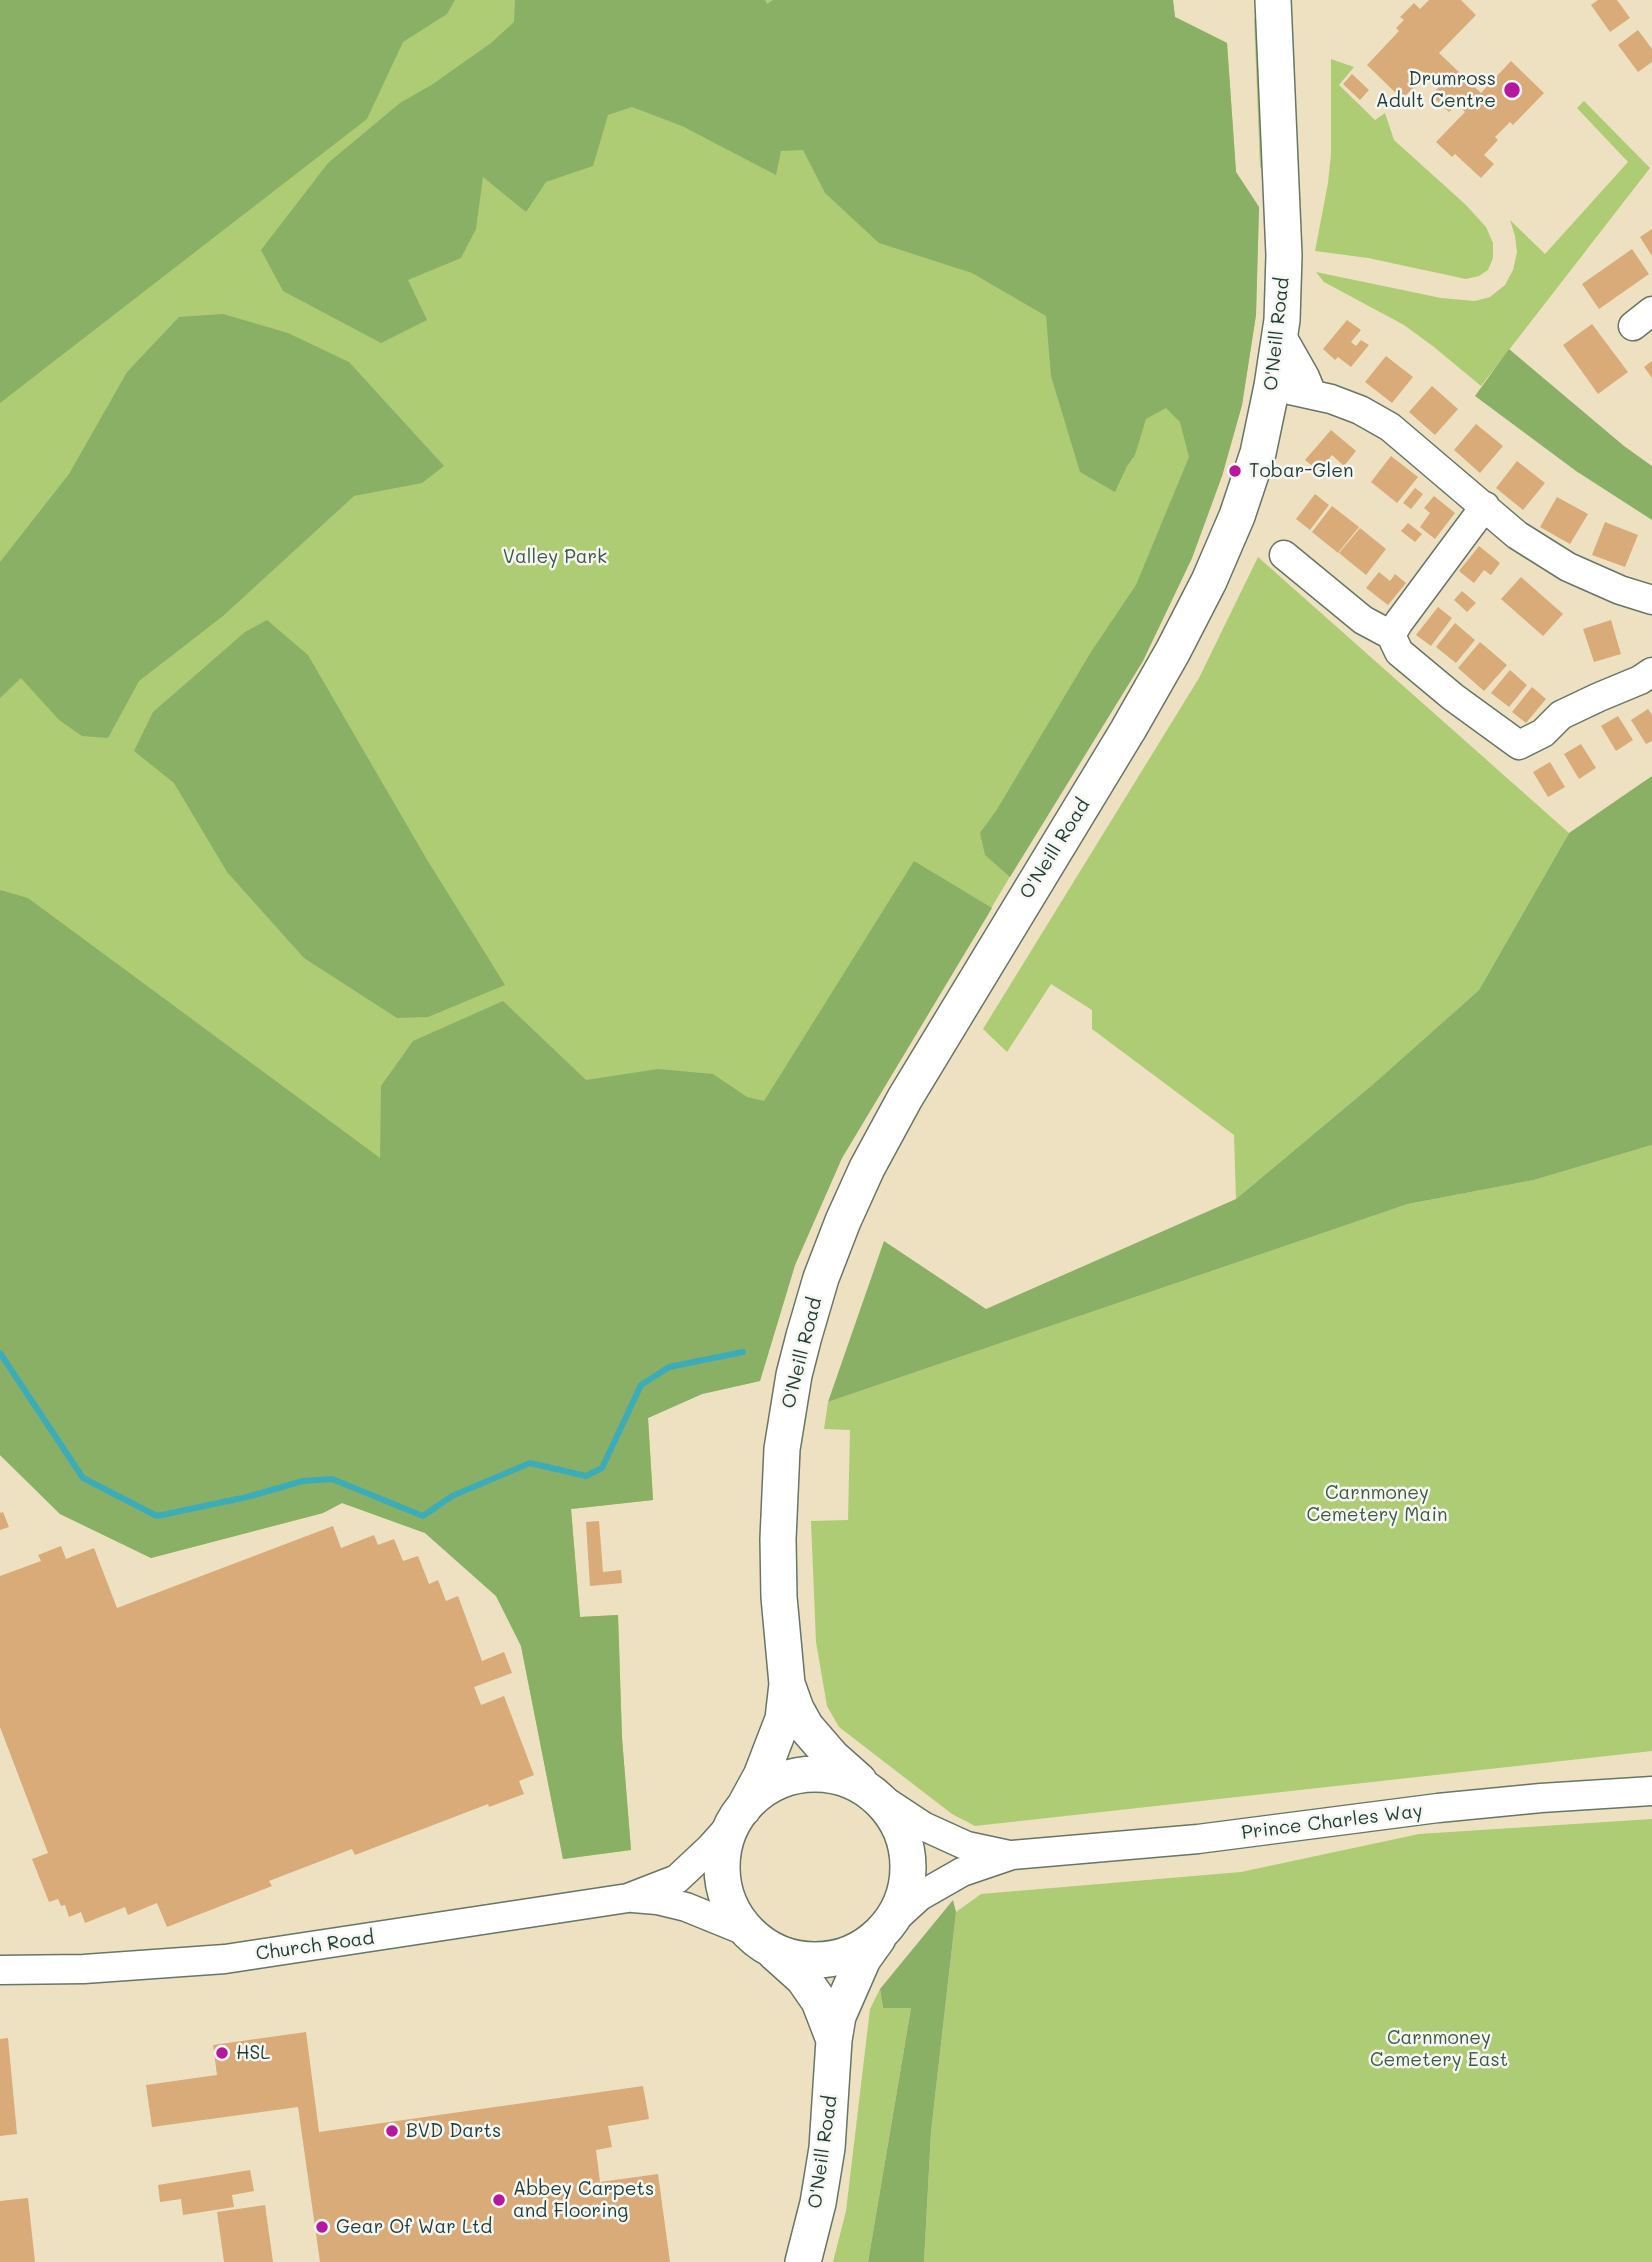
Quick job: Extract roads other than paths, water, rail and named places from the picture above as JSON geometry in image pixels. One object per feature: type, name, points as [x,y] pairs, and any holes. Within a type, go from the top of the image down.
[{"type":"main road","name":"O'Neill Road","points":[[739,1814],[761,1776],[783,1719],[787,1684],[779,1597],[778,1539],[782,1449],[794,1376],[804,1336],[842,1222],[867,1168],[905,1098],[1128,730],[1209,581],[1250,481],[1272,386],[1280,333],[1284,255],[1273,0]]},
{"type":"main road","name":"O'Neill Road","points":[[787,1684],[806,1727],[832,1757],[872,1792]]},
{"type":"main road","points":[[813,1773],[833,1775],[853,1781],[872,1792],[888,1808],[900,1826],[909,1868],[906,1889],[898,1909],[885,1928],[868,1943],[850,1953],[830,1958],[789,1956],[760,1940],[737,1917],[728,1899],[723,1879],[725,1848],[739,1814],[757,1794],[774,1783],[793,1776],[813,1773]]},
{"type":"main road","name":"O'Neill Road","points":[[803,2262],[818,2203],[827,2148],[838,2015],[863,1959],[885,1928]]},
{"type":"main road","name":"O'Neill Road","points":[[760,1940],[803,1978],[819,2001],[834,2040]]},
{"type":"street","points":[[1280,333],[1312,394]]},
{"type":"street","points":[[1272,386],[1331,399],[1390,426],[1517,535],[1568,567],[1620,590],[1652,600]]},
{"type":"street","points":[[1391,635],[1485,506]]},
{"type":"street","points":[[1284,555],[1363,620],[1391,635],[1399,652],[1453,697],[1519,745],[1544,733],[1562,715],[1652,672]]},
{"type":"street","name":"Prince Charles Way","points":[[885,1928],[920,1896],[961,1871],[1012,1855],[1198,1839],[1438,1808],[1652,1791]]},
{"type":"street","name":"Prince Charles Way","points":[[872,1792],[923,1826],[967,1846],[1012,1855]]},
{"type":"street","name":"Church Road","points":[[628,1898],[677,1879],[710,1849],[739,1814]]},
{"type":"street","name":"Church Road","points":[[0,1970],[84,1969],[225,1959],[628,1898],[657,1900],[686,1907],[760,1940]]},
{"type":"waterway","points":[[0,1353],[83,1478],[157,1516],[247,1497],[303,1481],[332,1479],[423,1516],[452,1496],[530,1463],[586,1476],[602,1468],[641,1385],[669,1367],[743,1352]]},
{"type":"place","name":"Drumross Adult Centre","points":[[1512,90]]},
{"type":"place","name":"Tobar-Glen","points":[[1235,471]]},
{"type":"place","name":"HSL","points":[[222,2053]]},
{"type":"place","name":"BVD Darts","points":[[392,2131]]},
{"type":"place","name":"Abbey Carpets and Flooring","points":[[499,2200]]},
{"type":"place","name":"Gear Of War Ltd","points":[[322,2227]]},
{"type":"park label","name":"Valley Park","points":[[555,557]]},
{"type":"park label","name":"Carnmoney Cemetery Main","points":[[1377,1504]]},
{"type":"park label","name":"Carnmoney Cemetery East","points":[[1439,2049]]}]
